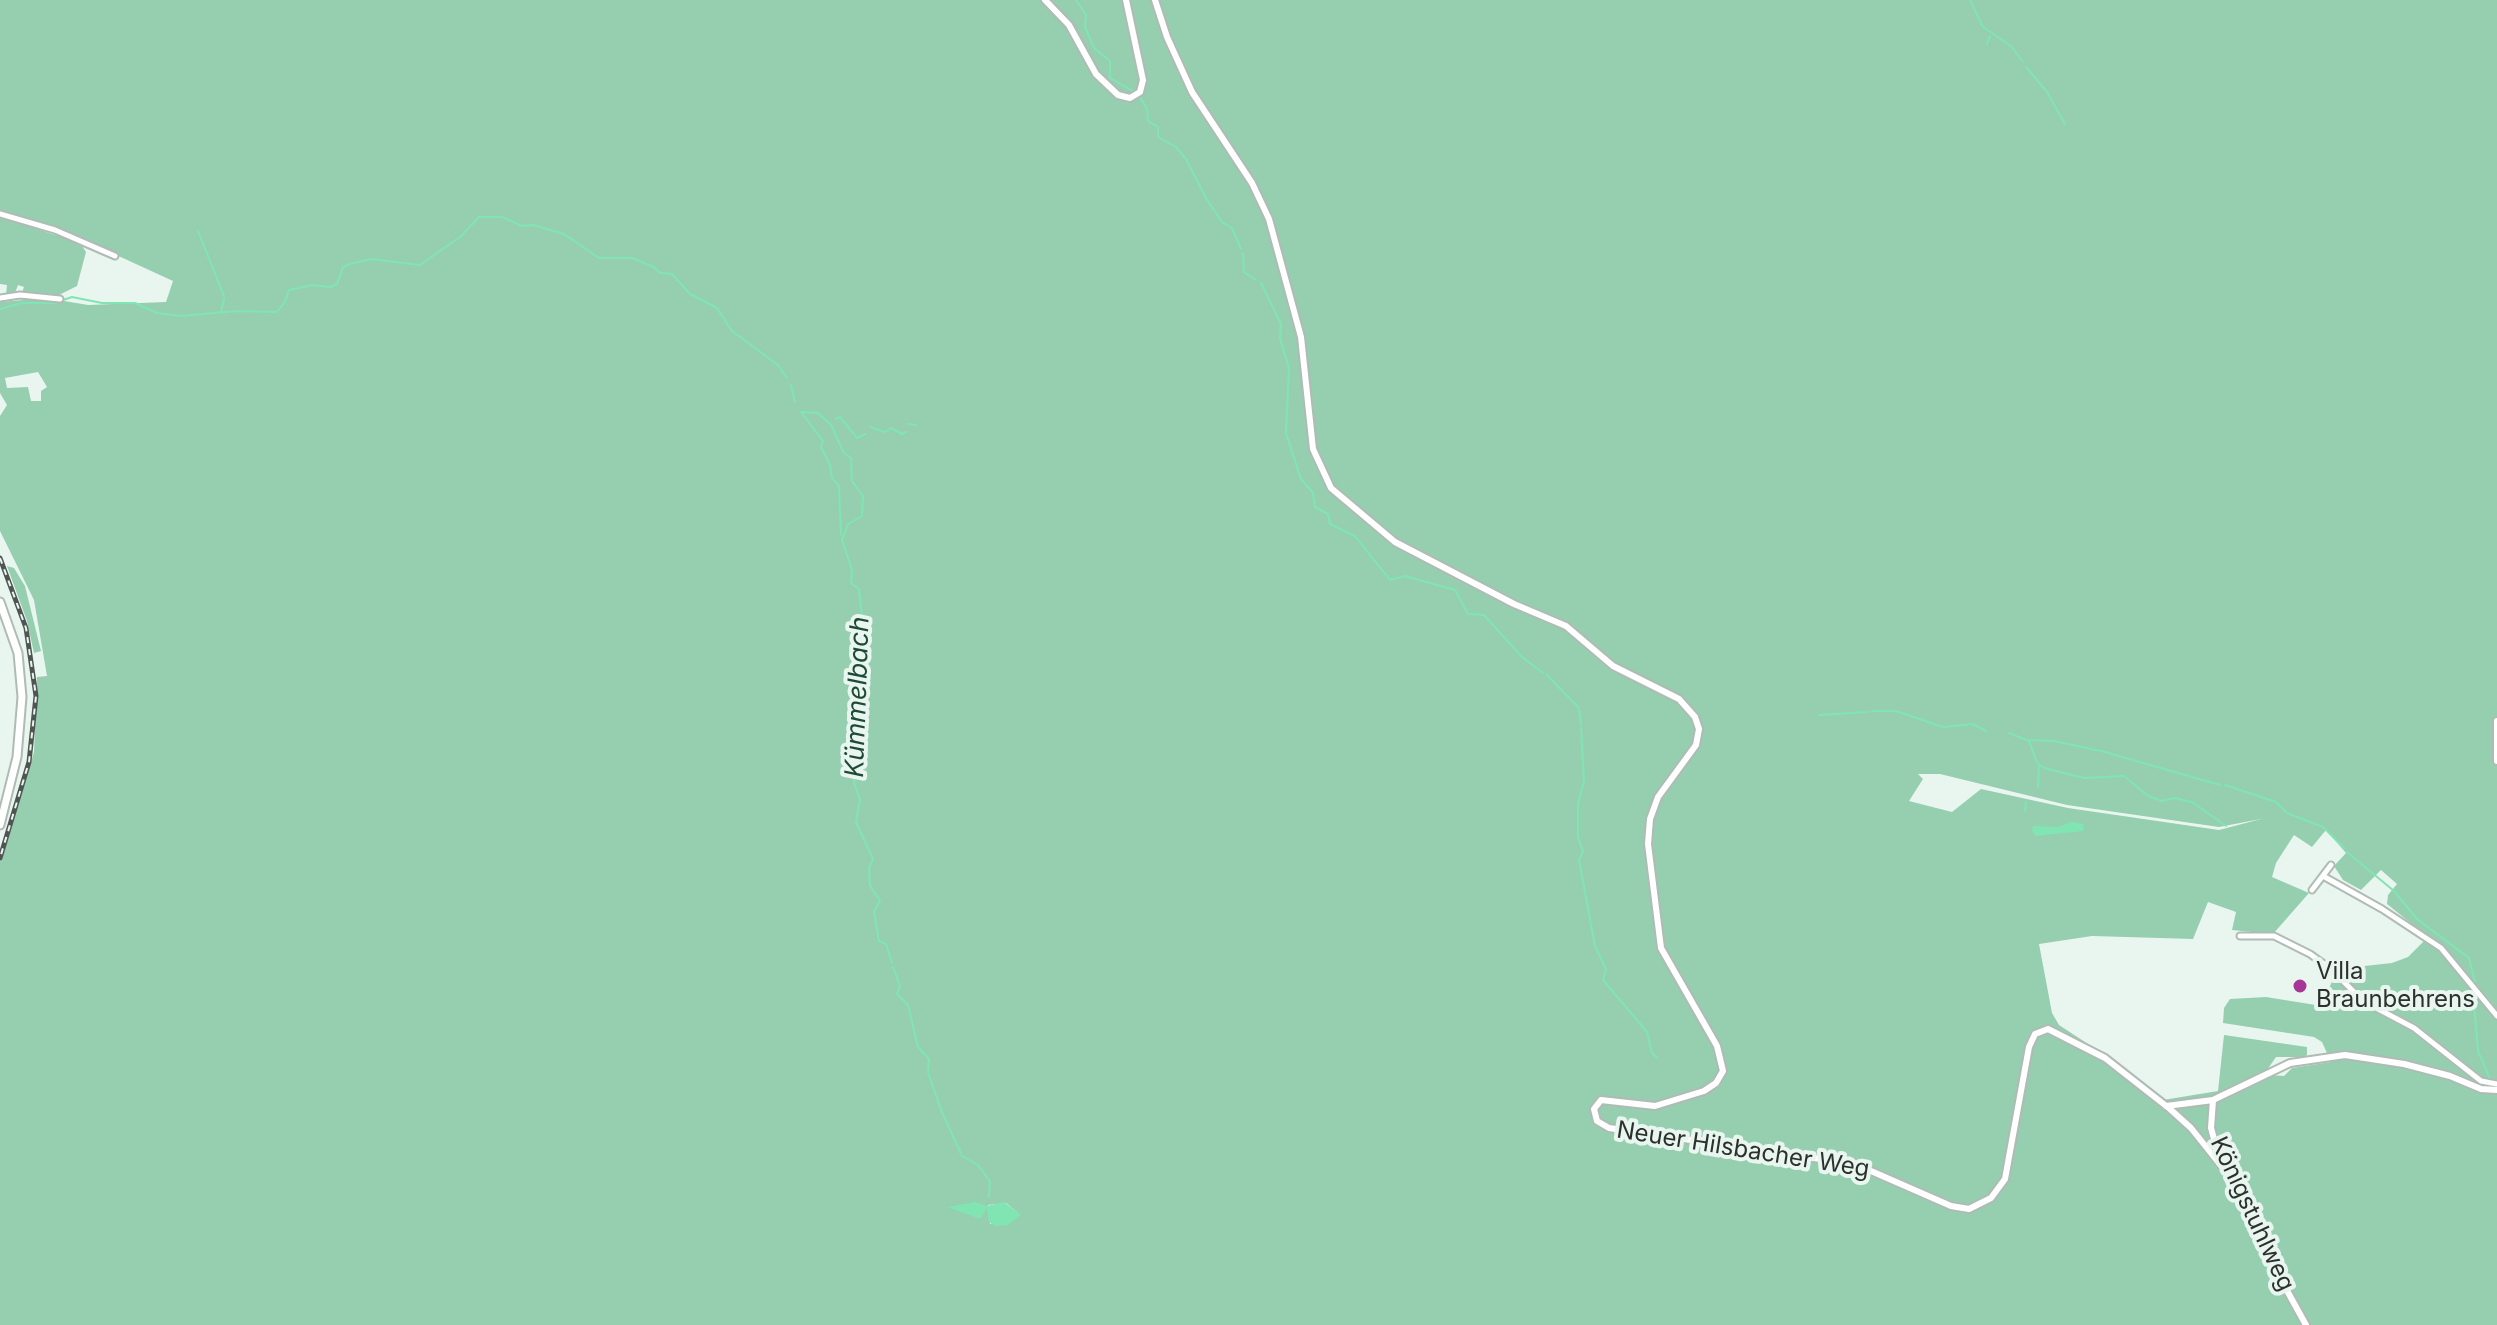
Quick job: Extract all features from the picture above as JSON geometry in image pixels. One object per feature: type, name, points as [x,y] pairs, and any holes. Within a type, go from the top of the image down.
[{"type":"main road","points":[[0,602],[18,653],[22,697],[17,757],[0,825]]},
{"type":"street","points":[[1045,0],[1069,25],[1096,74],[1118,95],[1130,98],[1140,92],[1143,80],[1126,0]]},
{"type":"street","name":"Neuer Hilsbacher Weg","points":[[1155,0],[1167,37],[1192,92],[1249,178],[1269,219],[1300,330],[1314,454],[1331,488],[1395,542],[1522,608],[1566,626],[1613,666],[1683,702],[1695,717],[1699,729],[1696,745],[1658,797],[1650,819],[1648,844],[1661,948],[1717,1046],[1723,1071],[1717,1082],[1704,1091],[1655,1106],[1603,1099],[1594,1108],[1597,1121],[1609,1128],[1855,1164],[1951,1206],[1966,1209],[1980,1205],[1998,1191],[2005,1179],[2029,1047],[2041,1030],[2057,1032],[2105,1058],[2166,1106]]},
{"type":"street","points":[[0,214],[55,230],[115,256]]},
{"type":"street","points":[[0,298],[20,295],[60,299]]},
{"type":"street","points":[[2497,721],[2497,761]]},
{"type":"street","points":[[2312,890],[2331,865]]},
{"type":"street","points":[[2323,876],[2382,909],[2441,948],[2497,1016]]},
{"type":"street","points":[[2240,936],[2274,936],[2313,956],[2366,1004],[2414,1028],[2481,1081],[2497,1087]]},
{"type":"street","points":[[2166,1106],[2213,1100],[2280,1066],[2345,1055],[2404,1064],[2453,1077],[2481,1089],[2497,1087]]},
{"type":"street","name":"Königstuhlweg","points":[[2213,1100],[2213,1137],[2253,1229],[2306,1325]]},
{"type":"street","points":[[2166,1106],[2191,1128],[2231,1178]]},
{"type":"shaded area","points":[[0,0],[2497,0],[2497,1325],[0,1325],[0,862],[34,752],[37,677],[47,676],[34,600],[0,531],[0,416],[7,405],[0,393],[0,302],[46,298],[88,305],[166,302],[173,281],[64,231],[0,212]],"holes":[[[38,372],[47,387],[41,391],[41,401],[31,401],[28,387],[7,388],[5,378]],[[1918,774],[1940,774],[2067,805],[2219,827],[2261,819],[2219,830],[2068,808],[1981,789],[1952,812],[1909,801],[1923,779]],[[2326,830],[2346,853],[2334,866],[2343,880],[2361,890],[2381,870],[2397,884],[2388,895],[2387,904],[2428,937],[2408,957],[2392,963],[2337,969],[2322,1006],[2266,997],[2230,999],[2224,1008],[2223,1023],[2314,1037],[2322,1042],[2331,1062],[2292,1068],[2284,1076],[2269,1075],[2267,1070],[2276,1057],[2303,1057],[2307,1055],[2307,1047],[2224,1035],[2218,1091],[2163,1100],[2114,1061],[2059,1025],[2052,1013],[2039,944],[2092,936],[2193,939],[2208,902],[2236,912],[2232,930],[2273,934],[2309,893],[2272,877],[2276,863],[2294,835],[2312,847]],[[1006,1203],[1018,1213],[990,1224],[988,1205]]]},
{"type":"shaded area","points":[[0,217],[80,243],[86,252],[77,286],[57,296],[22,293],[24,287],[18,285],[15,293],[6,295],[7,285],[0,284]]},
{"type":"shaded area","points":[[7,566],[14,568],[25,586],[41,651],[34,653],[27,621]]},
{"type":"shaded area","points":[[2071,822],[2084,824],[2083,831],[2036,836],[2032,831],[2033,826],[2058,827]]},
{"type":"shaded area","points":[[975,1202],[987,1206],[1004,1202],[1021,1215],[1008,1225],[995,1226],[989,1222],[987,1208],[980,1219],[948,1207]]},
{"type":"waterway","points":[[1076,0],[1086,15],[1085,27],[1094,48],[1110,61],[1110,78],[1135,92]]},
{"type":"waterway","points":[[1970,0],[1983,27],[2011,46],[2023,62]]},
{"type":"waterway","points":[[1987,44],[1990,36]]},
{"type":"waterway","points":[[2026,67],[2047,92],[2065,124]]},
{"type":"waterway","points":[[1140,97],[1147,109],[1148,121],[1158,127],[1158,137],[1176,147],[1186,159],[1207,200],[1222,222],[1232,228],[1241,249]]},
{"type":"waterway","name":"Kümmelbach","points":[[0,309],[22,303],[54,303],[72,297],[102,303],[135,303],[157,313],[181,316],[236,311],[277,312],[289,290],[312,285],[331,287],[337,284],[343,267],[350,264],[371,259],[420,265],[460,237],[479,217],[502,217],[522,226],[533,225],[564,234],[599,258],[632,258],[654,267],[660,273],[672,274],[690,294],[717,308],[732,331],[778,365],[787,378]]},
{"type":"waterway","points":[[198,231],[224,296]]},
{"type":"waterway","points":[[1243,253],[1244,272],[1256,280]]},
{"type":"waterway","points":[[1261,283],[1281,324],[1280,339],[1289,368],[1286,433],[1301,479],[1313,493],[1315,507],[1328,514],[1330,524],[1355,536],[1390,580],[1405,576],[1455,590],[1468,614],[1484,615],[1522,657],[1543,673]]},
{"type":"waterway","points":[[221,312],[224,299]]},
{"type":"waterway","name":"Kümmelbach","points":[[791,385],[795,402]]},
{"type":"waterway","name":"Kümmelbach","points":[[801,412],[818,413],[831,425],[844,453],[851,458],[852,481],[863,496],[862,516],[848,524],[842,540],[852,570],[851,583],[859,589],[864,635],[859,647],[860,700],[853,730],[858,736],[854,745],[854,783],[860,799],[856,822],[873,859],[869,868],[870,886],[880,901],[874,911],[879,941],[886,944],[892,963]]},
{"type":"waterway","points":[[801,412],[823,441],[821,447],[830,465],[832,478],[839,486],[841,535]]},
{"type":"waterway","points":[[836,419],[840,417],[857,438],[865,434]]},
{"type":"waterway","points":[[908,424],[916,425]]},
{"type":"waterway","points":[[870,427],[885,432],[891,428],[902,434],[906,432]]},
{"type":"waterway","points":[[1547,675],[1579,708],[1581,725]]},
{"type":"waterway","points":[[1872,711],[1896,711],[1943,727],[1973,724],[1986,731]]},
{"type":"waterway","points":[[1819,715],[1868,712]]},
{"type":"waterway","points":[[1581,728],[1584,781],[1578,804],[1578,838],[1583,851],[1579,860],[1595,946],[1606,969],[1603,980],[1647,1032],[1652,1053],[1657,1058]]},
{"type":"waterway","points":[[2009,733],[2029,741],[2037,763],[2044,768],[2084,778],[2124,776],[2148,796],[2162,801],[2175,798],[2192,802],[2226,826]]},
{"type":"waterway","points":[[2028,740],[2054,741],[2105,752],[2220,785]]},
{"type":"waterway","points":[[2038,787],[2039,765]]},
{"type":"waterway","points":[[2225,785],[2276,802],[2287,813],[2323,827],[2344,848]]},
{"type":"waterway","points":[[2025,811],[2026,802]]},
{"type":"waterway","points":[[2347,852],[2394,891],[2417,919],[2469,958],[2475,982]]},
{"type":"waterway","name":"Kümmelbach","points":[[893,967],[900,986],[897,994],[908,1005],[918,1047],[929,1059],[928,1072],[941,1110],[962,1156],[978,1165],[990,1182],[989,1197]]},
{"type":"waterway","points":[[2473,991],[2478,1051],[2490,1079]]},
{"type":"railway","points":[[0,558],[26,628],[36,696],[29,762],[0,858]]},
{"type":"place","name":"Villa Braunbehrens","points":[[2300,986]]}]
